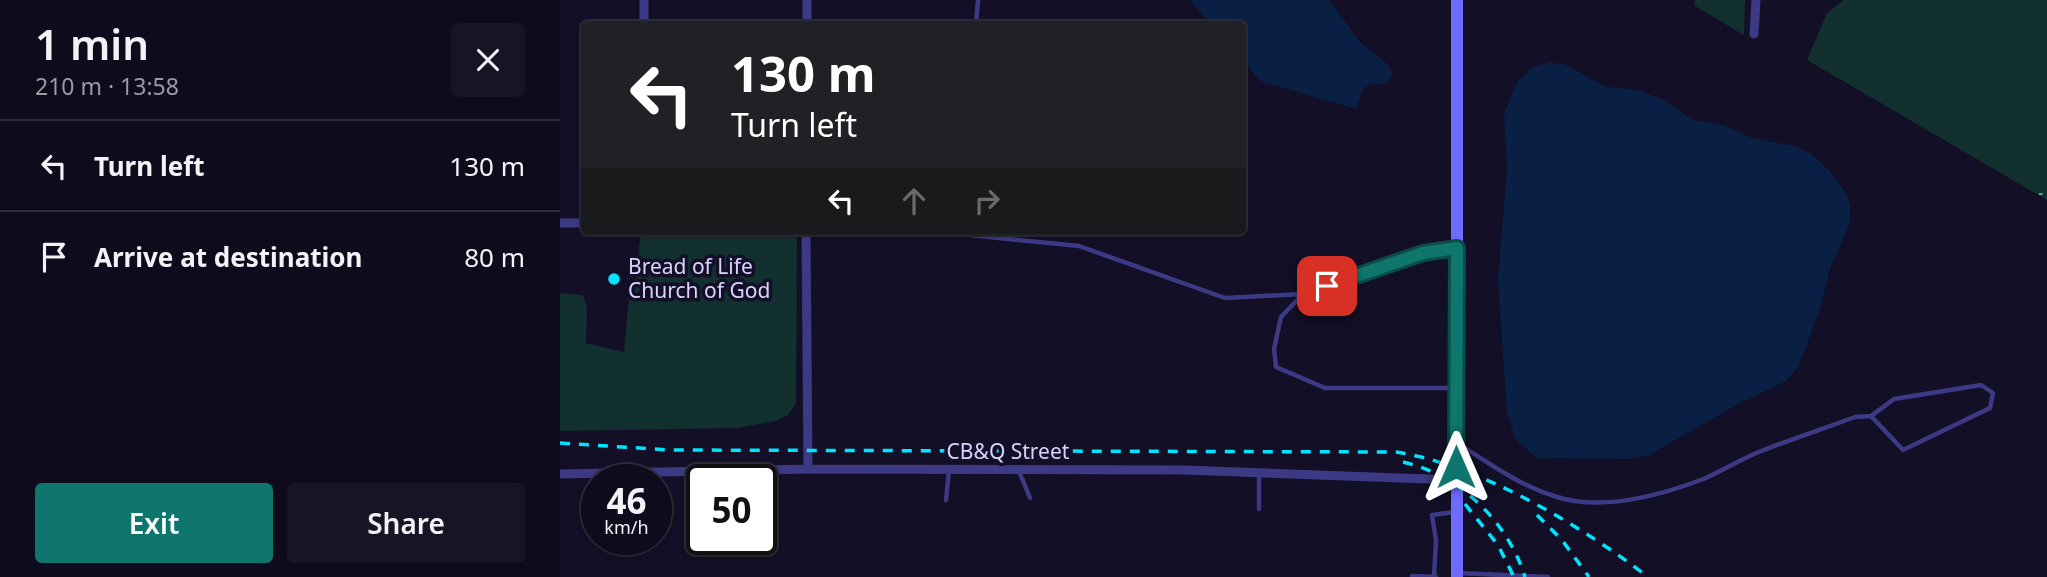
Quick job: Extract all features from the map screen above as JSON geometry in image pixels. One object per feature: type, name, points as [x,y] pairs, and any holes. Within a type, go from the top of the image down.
[{"type":"main road","points":[[1457,0],[1457,575]]},
{"type":"street","points":[[644,0],[644,21]]},
{"type":"street","points":[[807,0],[807,21]]},
{"type":"street","points":[[1755,34],[1756,0]]},
{"type":"street","points":[[560,223],[581,223]]},
{"type":"street","points":[[806,235],[808,469]]},
{"type":"street","name":"CB&Q Street","points":[[560,474],[808,469],[1019,470],[1259,473],[1456,480]]},
{"type":"lane","points":[[976,21],[978,0]]},
{"type":"lane","points":[[969,235],[1079,246],[1225,298],[1303,294],[1423,253],[1457,248]]},
{"type":"lane","points":[[1303,294],[1281,317],[1274,349],[1276,368],[1325,388],[1456,388]]},
{"type":"lane","points":[[1456,442],[1502,473],[1555,497],[1584,502],[1609,501],[1669,489],[1706,478],[1759,452],[1855,417],[1871,416],[1894,399],[1981,385],[1993,393],[1990,408],[1903,450],[1871,416]]},
{"type":"lane","points":[[946,500],[949,470]]},
{"type":"lane","points":[[1019,470],[1030,498]]},
{"type":"lane","points":[[1258,509],[1259,473]]},
{"type":"lane","points":[[1412,576],[1435,577],[1436,540],[1432,515],[1456,512]]},
{"type":"lane","points":[[1457,575],[1548,577]]},
{"type":"path","points":[[2039,194],[2047,194]]},
{"type":"green space","points":[[1695,0],[1745,0],[1744,35],[1695,6]]},
{"type":"green space","points":[[1844,0],[2047,0],[2047,200],[1807,60],[1827,13]]},
{"type":"green space","points":[[641,235],[797,236],[796,403],[788,415],[776,421],[737,428],[560,431],[560,293],[583,295],[587,307],[586,343],[624,352],[629,296],[635,287]]},
{"type":"water","points":[[1190,0],[1329,0],[1359,41],[1386,63],[1393,74],[1385,85],[1370,83],[1362,92],[1356,109],[1260,81],[1246,64],[1246,21],[1208,21]]},
{"type":"water","points":[[1550,62],[1566,65],[1604,86],[1640,91],[1662,99],[1693,120],[1725,126],[1752,138],[1795,146],[1810,153],[1830,171],[1850,204],[1850,223],[1831,266],[1820,308],[1799,366],[1786,381],[1740,403],[1649,455],[1630,459],[1537,458],[1516,440],[1507,414],[1498,279],[1507,169],[1504,114],[1518,81],[1533,67]]},
{"type":"railway","points":[[560,443],[669,450],[1396,452],[1461,469],[1494,483],[1561,518],[1648,577]]},
{"type":"railway","points":[[1403,462],[1444,478],[1479,504],[1507,538],[1525,577]]},
{"type":"railway","points":[[1465,504],[1498,545],[1514,577]]},
{"type":"railway","points":[[1537,515],[1562,540],[1589,577]]},
{"type":"place","name":"Bread of Life Church of God","points":[[614,279]]},
{"type":"route","points":[[1327,286],[1423,253],[1457,248],[1456,467]]}]
